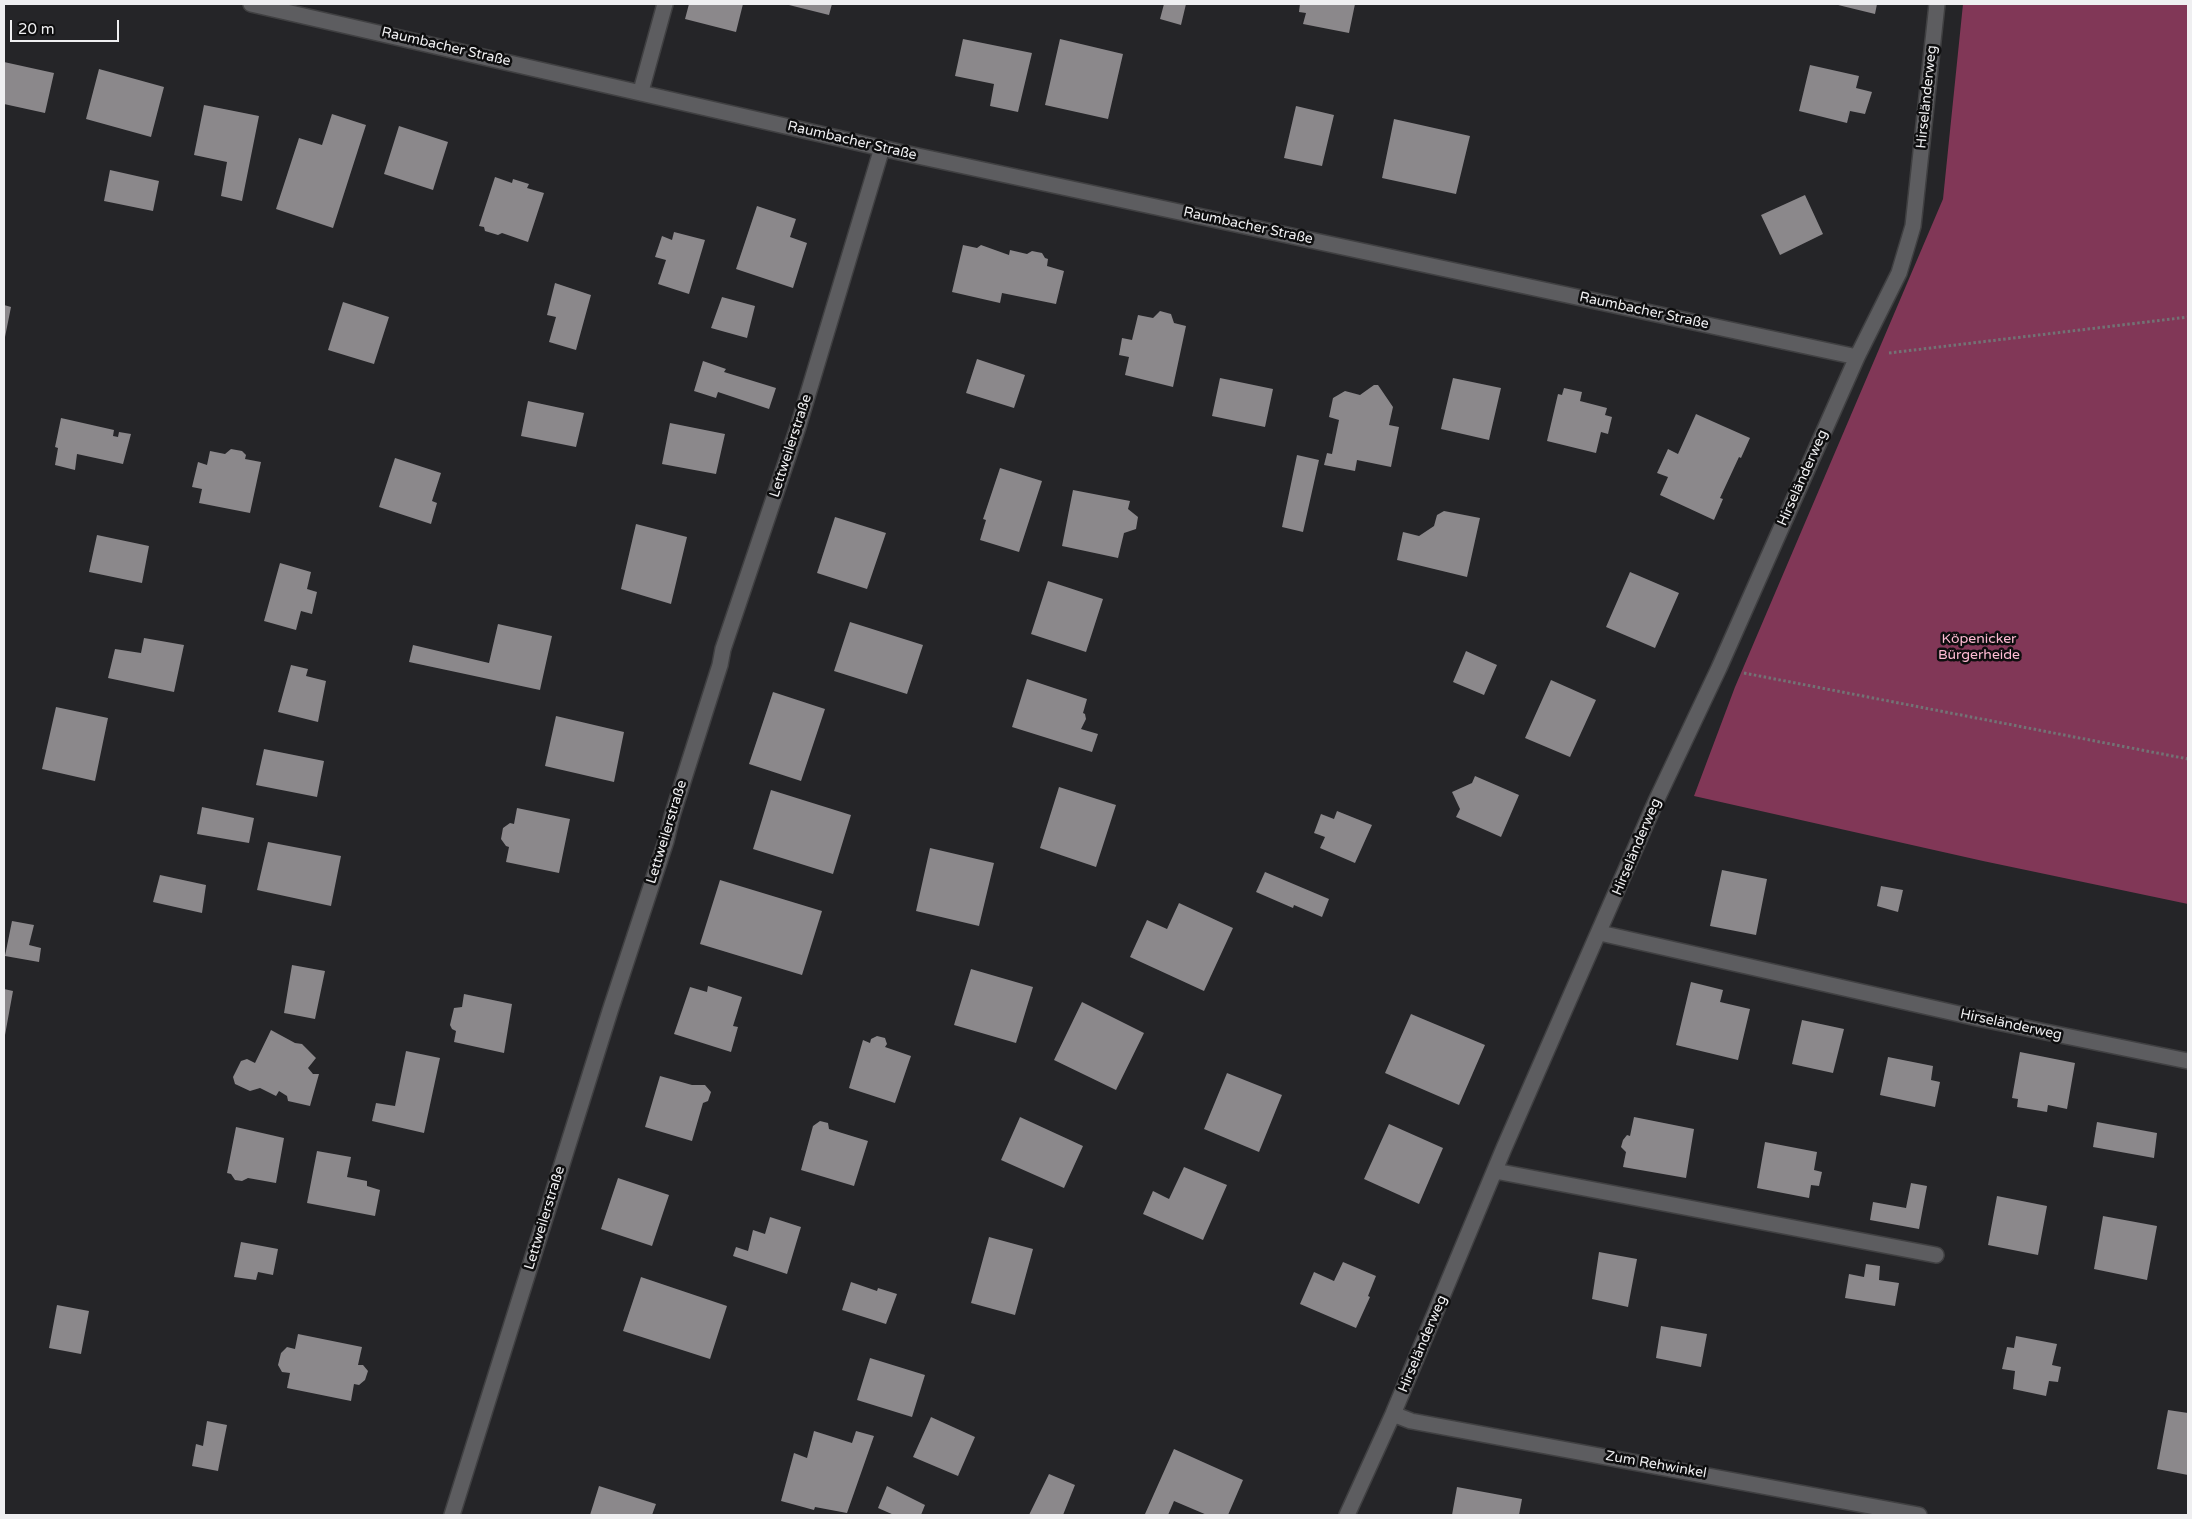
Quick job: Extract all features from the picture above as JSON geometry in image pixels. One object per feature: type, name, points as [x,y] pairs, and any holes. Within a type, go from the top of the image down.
[{"type":"street","name":"Raumbacher Straße","points":[[251,4],[640,91],[882,148],[1857,357]]},
{"type":"street","points":[[640,91],[665,4]]},
{"type":"street","name":"Hirseländerweg","points":[[1347,1515],[1393,1414],[1495,1171],[1656,801],[1719,668],[1857,357],[1899,273],[1914,226],[1937,4]]},
{"type":"street","name":"Lettweilerstraße","points":[[452,1515],[610,1011],[666,841],[672,816],[720,665],[723,649],[798,427],[882,148]]},
{"type":"street","name":"Hirseländerweg","points":[[1600,933],[1977,1018],[2188,1060]]},
{"type":"street","points":[[1495,1171],[1936,1256]]},
{"type":"street","name":"Zum Rehwinkel","points":[[1393,1414],[1411,1422],[1919,1515]]},
{"type":"path","points":[[1857,357],[2188,317]]},
{"type":"path","points":[[1719,668],[2188,759]]},
{"type":"green space","name":"Köpenicker Bürgerheide","points":[[1963,4],[2188,4],[2188,904],[1983,861],[1694,796],[1735,687],[1943,199]]},
{"type":"building","points":[[689,4],[743,4],[736,32],[685,19]]},
{"type":"building","points":[[785,4],[832,4],[829,15]]},
{"type":"building","points":[[1164,4],[1186,4],[1181,25],[1160,19]]},
{"type":"building","points":[[1300,4],[1355,4],[1349,33],[1303,24],[1306,13],[1299,12]]},
{"type":"building","points":[[1834,4],[1877,4],[1875,14]]},
{"type":"building","points":[[963,39],[1032,53],[1018,112],[990,106],[994,84],[955,76]]},
{"type":"building","points":[[1060,39],[1123,54],[1108,119],[1045,105]]},
{"type":"building","points":[[4,62],[54,73],[45,113],[4,104]]},
{"type":"building","points":[[1810,65],[1859,76],[1856,88],[1872,92],[1865,114],[1850,111],[1847,123],[1799,111]]},
{"type":"building","points":[[99,69],[164,87],[151,137],[86,119]]},
{"type":"building","points":[[204,105],[259,116],[242,201],[221,196],[227,162],[194,155]]},
{"type":"building","points":[[1296,106],[1334,115],[1322,166],[1284,158]]},
{"type":"building","points":[[332,114],[366,125],[333,228],[276,209],[299,138],[322,145]]},
{"type":"building","points":[[1394,119],[1470,136],[1456,194],[1382,178]]},
{"type":"building","points":[[399,126],[448,142],[433,190],[384,174]]},
{"type":"building","points":[[110,170],[159,181],[153,211],[104,201]]},
{"type":"building","points":[[495,177],[512,183],[513,179],[529,184],[527,188],[544,193],[528,242],[502,233],[498,235],[485,231],[484,227],[479,226]]},
{"type":"building","points":[[1805,195],[1823,234],[1780,255],[1761,215]]},
{"type":"building","points":[[757,206],[796,219],[790,237],[807,243],[793,288],[736,269]]},
{"type":"building","points":[[674,232],[705,240],[689,294],[658,284],[666,260],[655,257],[662,236],[672,240]]},
{"type":"building","points":[[963,245],[977,248],[981,245],[1009,255],[1010,250],[1027,254],[1032,251],[1042,253],[1048,259],[1047,266],[1064,271],[1056,304],[1002,293],[1000,303],[952,292]]},
{"type":"building","points":[[555,283],[591,295],[576,350],[549,342],[556,317],[547,315]]},
{"type":"building","points":[[722,297],[755,306],[747,338],[711,328]]},
{"type":"building","points":[[343,302],[389,317],[374,364],[328,350]]},
{"type":"building","points":[[4,305],[11,307],[5,337],[4,336]]},
{"type":"building","points":[[1160,311],[1171,314],[1174,323],[1186,326],[1173,387],[1125,375],[1129,357],[1119,355],[1122,338],[1132,340],[1138,315],[1153,318]]},
{"type":"building","points":[[977,359],[1025,375],[1014,408],[966,393]]},
{"type":"building","points":[[703,361],[726,369],[724,372],[776,388],[769,409],[718,392],[716,398],[694,391]]},
{"type":"building","points":[[1220,378],[1273,389],[1265,427],[1212,416]]},
{"type":"building","points":[[1453,378],[1501,388],[1489,440],[1441,429]]},
{"type":"building","points":[[1374,385],[1378,385],[1393,407],[1389,425],[1399,427],[1391,467],[1357,460],[1355,471],[1324,465],[1327,453],[1332,454],[1339,420],[1329,417],[1333,398],[1345,391],[1360,395]]},
{"type":"building","points":[[1564,388],[1582,392],[1580,401],[1607,408],[1605,415],[1612,417],[1608,434],[1601,432],[1596,453],[1547,441],[1558,394],[1562,395]]},
{"type":"building","points":[[528,401],[584,413],[576,447],[521,436]]},
{"type":"building","points":[[1696,414],[1750,438],[1720,498],[1723,499],[1714,520],[1660,495],[1668,477],[1657,473],[1668,449],[1678,454]]},
{"type":"building","points":[[61,418],[114,430],[113,436],[118,437],[119,432],[131,434],[123,464],[77,454],[75,470],[55,465],[58,448],[55,447]]},
{"type":"building","points":[[670,423],[725,434],[716,474],[662,464]]},
{"type":"building","points":[[231,449],[242,451],[246,455],[245,459],[261,462],[250,513],[199,503],[202,489],[192,487],[198,462],[207,465],[210,451],[225,454]]},
{"type":"building","points":[[1297,455],[1319,460],[1303,532],[1282,527]]},
{"type":"building","points":[[395,458],[441,473],[432,501],[437,503],[431,524],[379,507]]},
{"type":"building","points":[[1000,468],[1042,481],[1019,552],[980,540],[986,520],[983,519]]},
{"type":"building","points":[[1073,490],[1130,501],[1128,509],[1138,517],[1136,529],[1124,533],[1118,558],[1062,546]]},
{"type":"building","points":[[1444,511],[1480,518],[1467,577],[1397,560],[1403,532],[1419,536],[1434,526],[1437,515]]},
{"type":"building","points":[[835,517],[886,533],[867,589],[817,573]]},
{"type":"building","points":[[636,524],[687,537],[671,604],[621,589]]},
{"type":"building","points":[[97,535],[149,546],[142,583],[89,572]]},
{"type":"building","points":[[280,563],[311,572],[307,589],[317,592],[312,614],[301,611],[296,630],[264,621]]},
{"type":"building","points":[[1630,572],[1679,593],[1655,648],[1606,627]]},
{"type":"building","points":[[1048,581],[1103,599],[1086,652],[1031,634]]},
{"type":"building","points":[[850,622],[923,645],[907,694],[834,671]]},
{"type":"building","points":[[498,624],[552,636],[540,690],[409,662],[413,645],[489,663]]},
{"type":"building","points":[[144,638],[184,645],[174,692],[108,678],[115,649],[141,653]]},
{"type":"building","points":[[1466,651],[1497,665],[1484,695],[1453,682]]},
{"type":"building","points":[[291,665],[308,669],[306,676],[326,681],[318,722],[278,712]]},
{"type":"building","points":[[1027,679],[1087,699],[1083,713],[1086,719],[1081,729],[1098,734],[1092,752],[1012,727]]},
{"type":"building","points":[[1551,680],[1596,700],[1570,757],[1525,738]]},
{"type":"building","points":[[773,692],[825,709],[801,781],[749,764]]},
{"type":"building","points":[[56,707],[108,718],[95,781],[42,769]]},
{"type":"building","points":[[556,716],[624,732],[614,782],[545,766]]},
{"type":"building","points":[[264,749],[324,761],[317,797],[256,785]]},
{"type":"building","points":[[1475,776],[1519,795],[1501,837],[1456,817],[1460,809],[1452,792],[1472,783]]},
{"type":"building","points":[[1059,787],[1116,805],[1096,867],[1040,848]]},
{"type":"building","points":[[771,790],[851,815],[833,874],[753,849]]},
{"type":"building","points":[[202,807],[254,818],[249,843],[197,834]]},
{"type":"building","points":[[517,808],[570,819],[559,873],[506,862],[509,847],[501,839],[503,828],[510,823],[514,824]]},
{"type":"building","points":[[1337,811],[1372,825],[1355,863],[1320,848],[1325,837],[1314,833],[1321,814],[1334,819]]},
{"type":"building","points":[[268,842],[341,856],[331,906],[257,890]]},
{"type":"building","points":[[930,848],[994,863],[979,926],[916,911]]},
{"type":"building","points":[[1722,870],[1767,879],[1756,935],[1710,926]]},
{"type":"building","points":[[1265,872],[1329,899],[1322,917],[1294,905],[1293,908],[1256,892]]},
{"type":"building","points":[[160,875],[206,885],[202,913],[153,902]]},
{"type":"building","points":[[720,880],[822,911],[802,975],[700,944]]},
{"type":"building","points":[[1881,886],[1903,890],[1898,912],[1877,906]]},
{"type":"building","points":[[1179,903],[1233,928],[1204,991],[1130,957],[1147,920],[1167,929]]},
{"type":"building","points":[[12,921],[34,925],[29,945],[41,948],[39,962],[5,956]]},
{"type":"building","points":[[292,965],[325,971],[315,1019],[284,1013]]},
{"type":"building","points":[[971,969],[1033,987],[1016,1043],[954,1025]]},
{"type":"building","points":[[1691,982],[1723,990],[1720,1002],[1750,1009],[1738,1060],[1676,1045]]},
{"type":"building","points":[[708,986],[742,997],[733,1026],[738,1027],[731,1052],[674,1034],[690,987],[707,992]]},
{"type":"building","points":[[4,989],[13,991],[5,1035],[4,1035]]},
{"type":"building","points":[[464,994],[512,1004],[504,1053],[454,1042],[456,1031],[450,1025],[454,1008],[462,1007]]},
{"type":"building","points":[[1082,1002],[1144,1033],[1116,1090],[1054,1060]]},
{"type":"building","points":[[1411,1014],[1485,1045],[1459,1105],[1385,1073]]},
{"type":"building","points":[[1802,1020],[1844,1029],[1833,1073],[1792,1064]]},
{"type":"building","points":[[271,1030],[295,1043],[302,1044],[316,1058],[308,1068],[313,1074],[319,1074],[310,1106],[288,1101],[287,1096],[279,1091],[276,1096],[260,1088],[250,1091],[235,1084],[233,1077],[241,1061],[247,1059],[255,1063]]},
{"type":"building","points":[[877,1036],[885,1038],[887,1044],[885,1047],[911,1056],[895,1103],[849,1088],[863,1040],[870,1043],[871,1039]]},
{"type":"building","points":[[406,1051],[440,1058],[424,1133],[372,1121],[376,1103],[395,1106]]},
{"type":"building","points":[[2020,1052],[2075,1063],[2067,1109],[2048,1105],[2047,1112],[2017,1107],[2018,1099],[2012,1098]]},
{"type":"building","points":[[1888,1057],[1933,1066],[1931,1080],[1940,1082],[1935,1107],[1880,1095]]},
{"type":"building","points":[[1227,1073],[1282,1095],[1259,1152],[1204,1129]]},
{"type":"building","points":[[660,1076],[692,1085],[705,1085],[711,1092],[708,1101],[703,1103],[692,1141],[645,1127]]},
{"type":"building","points":[[1020,1117],[1083,1146],[1064,1188],[1001,1160]]},
{"type":"building","points":[[1634,1117],[1694,1129],[1686,1178],[1623,1167],[1626,1152],[1621,1147],[1627,1135],[1630,1136]]},
{"type":"building","points":[[820,1121],[828,1123],[829,1129],[868,1141],[854,1186],[801,1170],[813,1126]]},
{"type":"building","points":[[2097,1122],[2157,1133],[2154,1158],[2093,1147]]},
{"type":"building","points":[[1389,1124],[1443,1148],[1419,1204],[1364,1179]]},
{"type":"building","points":[[236,1127],[284,1138],[276,1183],[248,1178],[242,1181],[235,1180],[231,1174],[227,1173]]},
{"type":"building","points":[[1765,1142],[1817,1152],[1814,1170],[1822,1172],[1819,1186],[1811,1185],[1809,1198],[1757,1188]]},
{"type":"building","points":[[317,1151],[351,1157],[347,1177],[367,1181],[367,1186],[380,1190],[375,1216],[307,1203]]},
{"type":"building","points":[[1184,1167],[1227,1185],[1203,1240],[1143,1214],[1153,1191],[1169,1199]]},
{"type":"building","points":[[618,1178],[669,1195],[652,1246],[601,1229]]},
{"type":"building","points":[[1911,1183],[1927,1186],[1919,1229],[1870,1220],[1873,1202],[1906,1208]]},
{"type":"building","points":[[1997,1196],[2047,1206],[2038,1255],[1988,1245]]},
{"type":"building","points":[[2103,1216],[2157,1226],[2147,1280],[2094,1269]]},
{"type":"building","points":[[770,1217],[801,1227],[787,1274],[733,1256],[736,1247],[748,1251],[753,1230],[765,1234]]},
{"type":"building","points":[[989,1237],[1033,1249],[1015,1315],[971,1303]]},
{"type":"building","points":[[241,1242],[278,1249],[273,1275],[258,1272],[256,1280],[234,1277]]},
{"type":"building","points":[[1599,1252],[1637,1259],[1628,1307],[1592,1299]]},
{"type":"building","points":[[1343,1262],[1376,1276],[1368,1296],[1370,1297],[1356,1328],[1300,1304],[1314,1272],[1334,1281]]},
{"type":"building","points":[[1866,1264],[1880,1266],[1879,1280],[1899,1283],[1895,1306],[1845,1298],[1849,1274],[1864,1277]]},
{"type":"building","points":[[641,1277],[727,1306],[710,1359],[623,1331]]},
{"type":"building","points":[[851,1282],[877,1291],[878,1288],[897,1294],[886,1324],[842,1310]]},
{"type":"building","points":[[57,1305],[89,1311],[81,1354],[49,1348]]},
{"type":"building","points":[[1661,1326],[1707,1334],[1701,1367],[1656,1358]]},
{"type":"building","points":[[298,1334],[362,1347],[358,1365],[363,1365],[368,1371],[365,1380],[359,1385],[354,1384],[351,1401],[287,1388],[290,1373],[282,1372],[278,1365],[281,1353],[287,1347],[295,1349]]},
{"type":"building","points":[[2016,1336],[2057,1344],[2052,1365],[2061,1367],[2058,1382],[2049,1381],[2046,1396],[2013,1389],[2015,1371],[2002,1369],[2007,1347],[2014,1348]]},
{"type":"building","points":[[870,1358],[925,1375],[912,1417],[857,1400]]},
{"type":"building","points":[[2168,1410],[2188,1413],[2188,1475],[2157,1469]]},
{"type":"building","points":[[931,1417],[975,1437],[958,1476],[913,1457]]},
{"type":"building","points":[[207,1421],[227,1425],[218,1471],[192,1466],[196,1444],[203,1446]]},
{"type":"building","points":[[814,1431],[852,1443],[856,1431],[874,1436],[847,1513],[815,1507],[814,1510],[781,1501],[794,1453],[807,1458]]},
{"type":"building","points":[[1174,1449],[1243,1480],[1228,1515],[1207,1515],[1174,1501],[1168,1515],[1145,1514]]},
{"type":"building","points":[[1049,1474],[1075,1485],[1063,1515],[1029,1515]]},
{"type":"building","points":[[599,1486],[656,1504],[652,1515],[590,1515]]},
{"type":"building","points":[[887,1486],[925,1505],[921,1515],[894,1515],[878,1508]]},
{"type":"building","points":[[1457,1487],[1522,1499],[1519,1515],[1452,1515]]}]
